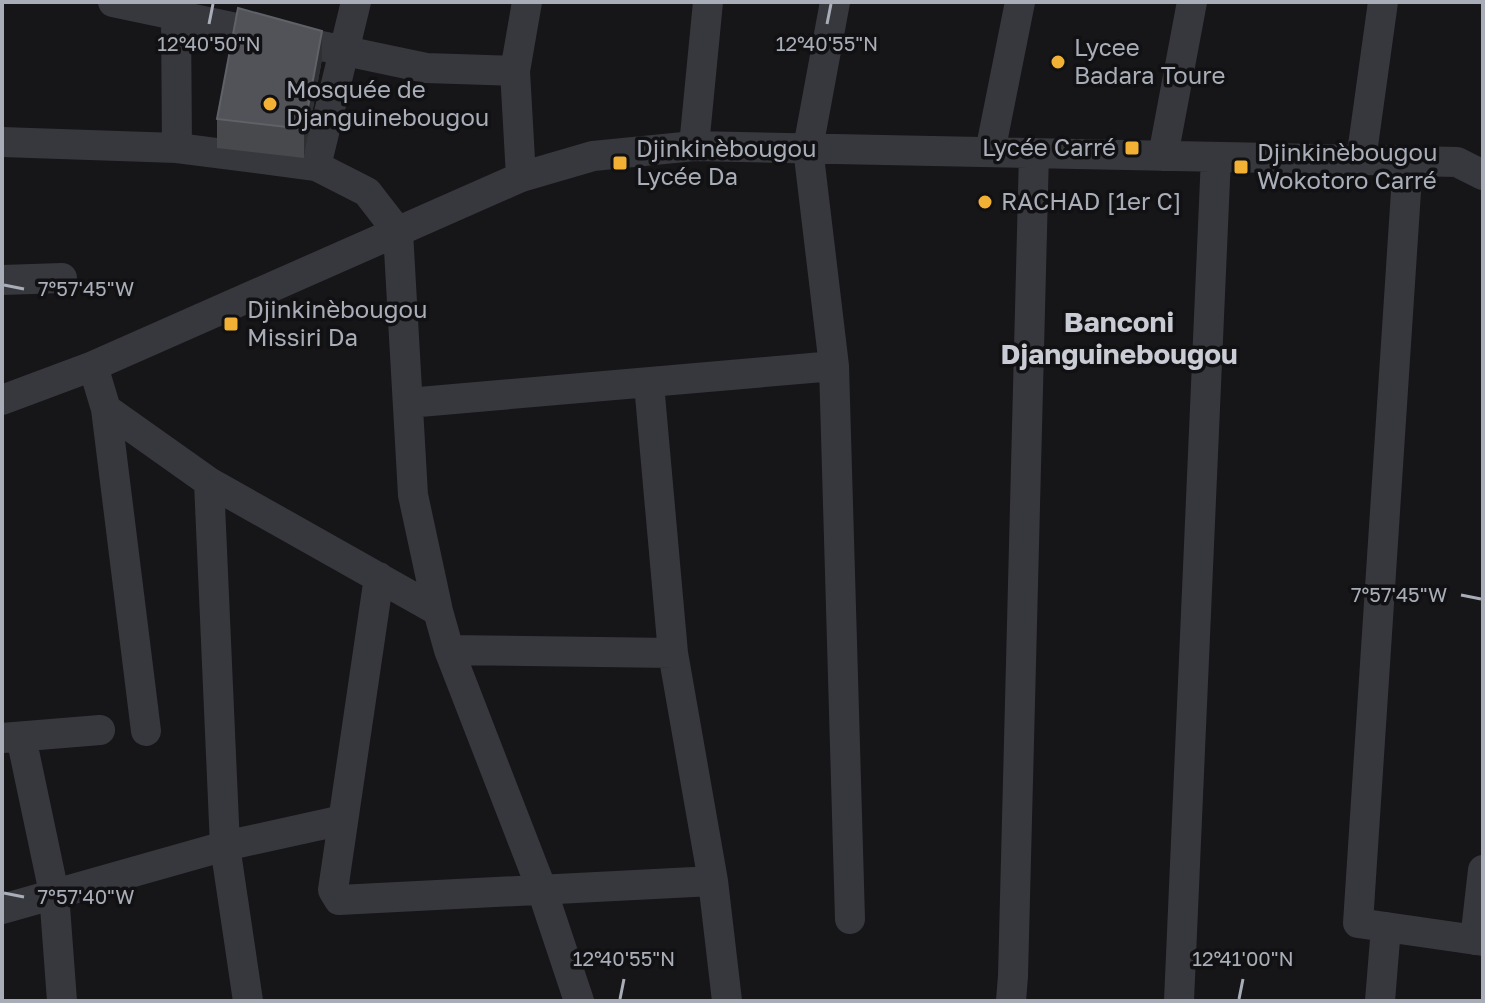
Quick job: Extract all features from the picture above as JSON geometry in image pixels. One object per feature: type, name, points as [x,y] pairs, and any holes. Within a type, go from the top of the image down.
[{"type":"street","points":[[113,2],[185,12],[426,68],[515,71]]},
{"type":"street","points":[[316,166],[356,2]]},
{"type":"street","points":[[521,177],[515,71],[527,2]]},
{"type":"street","points":[[694,146],[708,2]]},
{"type":"street","points":[[835,2],[808,148],[834,366],[850,919]]},
{"type":"street","points":[[990,152],[1020,2]]},
{"type":"street","points":[[1163,156],[1192,2]]},
{"type":"street","points":[[1361,160],[1383,2]]},
{"type":"street","points":[[177,148],[185,12]]},
{"type":"street","points":[[2,142],[177,148],[316,166],[367,192],[398,232],[413,495],[438,611],[449,650],[542,890],[579,1001]]},
{"type":"street","points":[[2,400],[93,366],[521,177],[593,156],[694,146],[808,148],[1457,162],[1483,175]]},
{"type":"street","points":[[1011,1001],[1034,153]]},
{"type":"street","points":[[1179,1001],[1216,157]]},
{"type":"street","points":[[1408,161],[1358,923],[1479,940],[1483,870]]},
{"type":"street","points":[[2,280],[62,278]]},
{"type":"street","points":[[93,366],[106,409],[146,731]]},
{"type":"street","points":[[408,403],[834,366]]},
{"type":"street","points":[[649,384],[673,653],[713,881],[727,1001]]},
{"type":"street","points":[[106,409],[209,482],[438,611]]},
{"type":"street","points":[[209,482],[225,846],[248,1001]]},
{"type":"street","points":[[379,577],[333,890],[339,900],[713,881]]},
{"type":"street","points":[[449,650],[673,653]]},
{"type":"street","points":[[62,1001],[54,893],[11,737],[100,730]]},
{"type":"street","points":[[2,909],[225,846],[343,820]]},
{"type":"street","points":[[1380,1001],[1386,927]]},
{"type":"building","name":"Mosquée de Djanguinebougou","points":[[238,8],[322,31],[304,129],[217,119]]},
{"type":"place","name":"Lycee Badara Toure","points":[[1058,62]]},
{"type":"place","name":"Mosquée de Djanguinebougou","points":[[270,104]]},
{"type":"place","name":"Lycée Carré","points":[[1132,148]]},
{"type":"place","name":"Djinkinèbougou Lycée Da","points":[[620,163]]},
{"type":"place","name":"Djinkinèbougou Wokotoro Carré","points":[[1241,167]]},
{"type":"place","name":"RACHAD [1er C]","points":[[985,202]]},
{"type":"place","name":"Djinkinèbougou Missiri Da","points":[[231,324]]},
{"type":"district","name":"Banconi Djanguinebougou","points":[[1119,338]]}]
